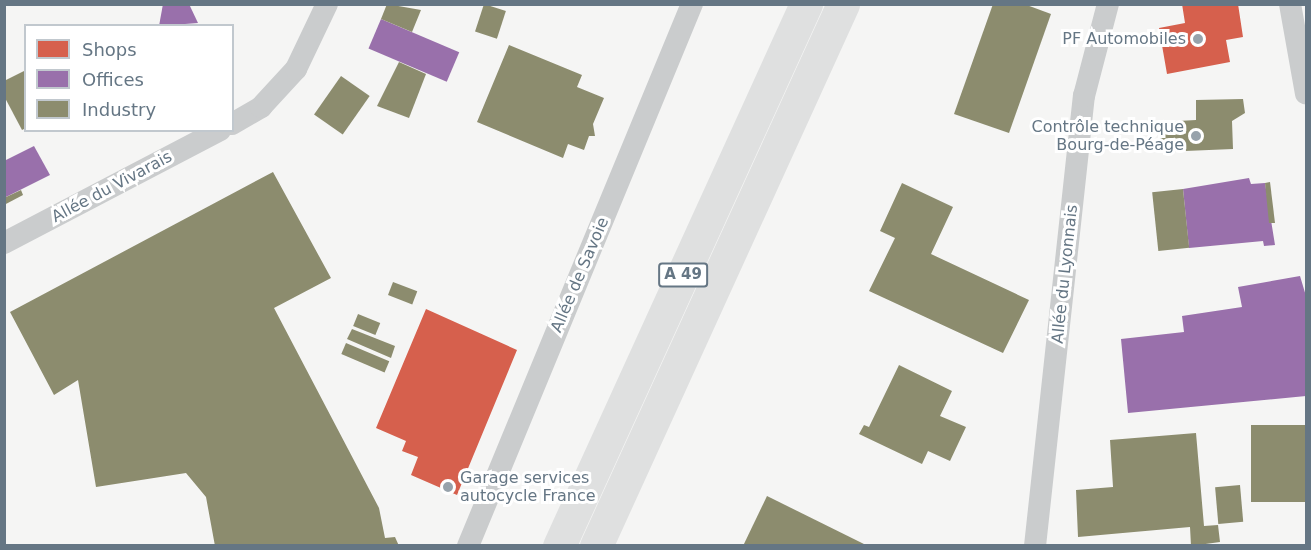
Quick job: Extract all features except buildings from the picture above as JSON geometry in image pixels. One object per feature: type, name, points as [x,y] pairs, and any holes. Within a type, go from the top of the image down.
[{"type":"highway","name":"A 49","points":[[559,546],[806,4]]},
{"type":"highway","name":"A 49","points":[[596,546],[843,4]]},
{"type":"street","points":[[234,123],[261,107],[296,69],[327,4]]},
{"type":"street","name":"Allée de Savoie","points":[[468,546],[692,4]]},
{"type":"street","name":"Allée du Lyonnais","points":[[1035,546],[1084,96],[1108,4]]},
{"type":"street","points":[[1290,4],[1306,94]]},
{"type":"street","name":"Allée du Vivarais","points":[[4,243],[216,132]]},
{"type":"place","name":"PF Automobiles","points":[[1198,39]]},
{"type":"place","name":"Contrôle technique Bourg-de-Péage","points":[[1196,136]]},
{"type":"place","name":"Garage services autocycle France","points":[[448,487]]}]
